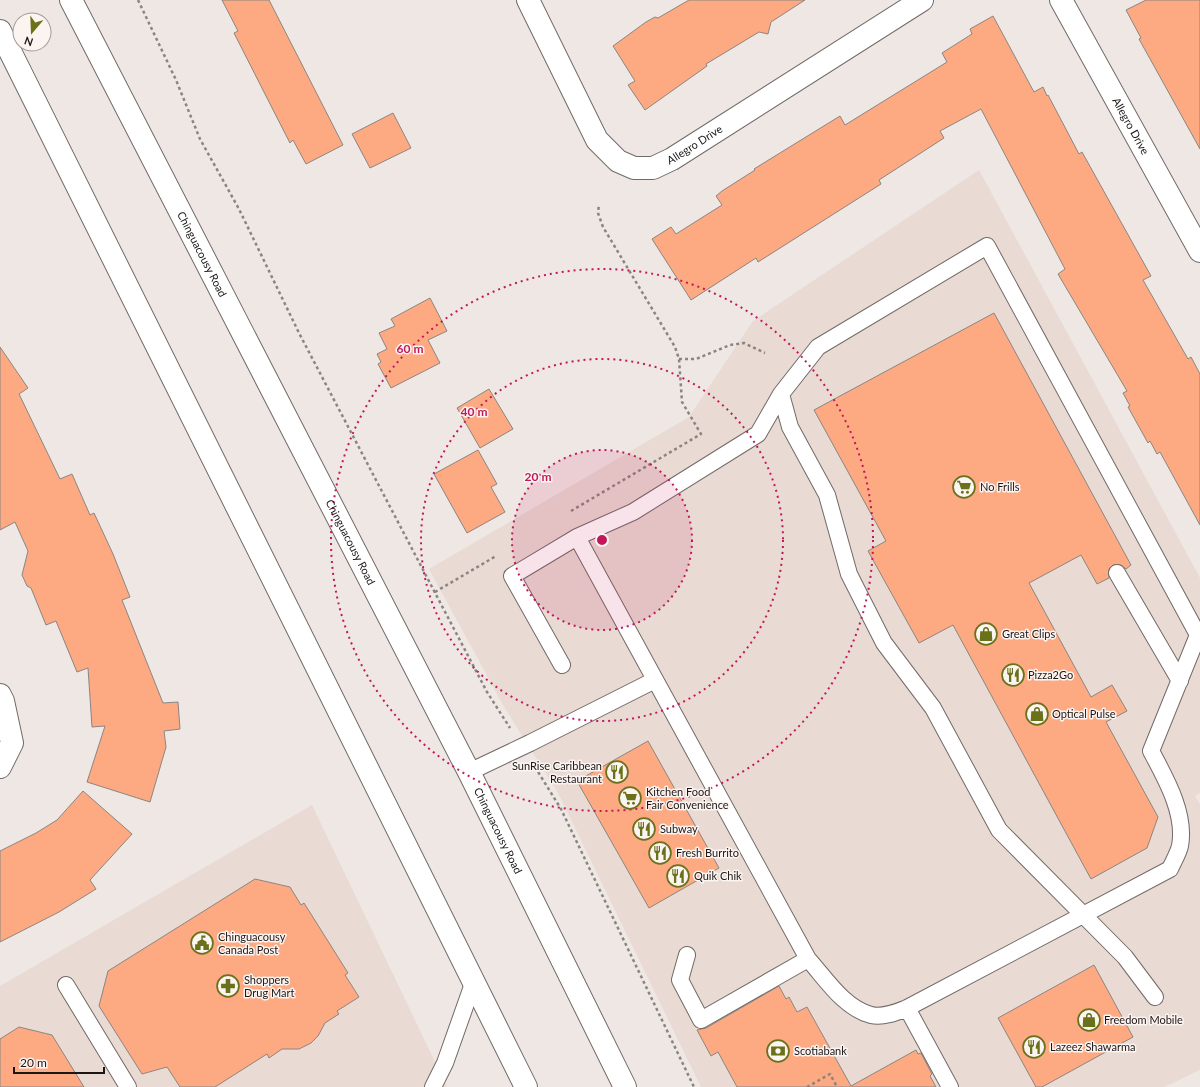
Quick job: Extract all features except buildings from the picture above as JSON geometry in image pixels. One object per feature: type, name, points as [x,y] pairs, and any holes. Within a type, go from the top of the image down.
[{"type":"main road","name":"Chinguacousy Road","points":[[71,0],[469,772],[625,1087]]},
{"type":"main road","name":"Allegro Drive","points":[[528,0],[597,140],[618,161],[634,168],[653,168],[672,159],[922,0]]},
{"type":"main road","name":"Allegro Drive","points":[[1062,0],[1200,251]]},
{"type":"main road","points":[[0,31],[526,1087]]},
{"type":"main road","points":[[0,695],[3,701],[12,743],[0,767]]},
{"type":"lane","points":[[562,664],[512,576],[577,537],[633,512],[758,434],[781,394],[818,347],[987,246],[1198,635],[1151,751],[1168,783],[1180,821],[1180,847],[1170,869],[907,1008],[886,1015],[872,1015],[847,1002],[808,959],[577,537]]},
{"type":"lane","points":[[781,394],[790,427],[827,495],[849,574],[884,643],[933,708],[999,830],[1125,958],[1155,997]]},
{"type":"lane","points":[[1117,573],[1180,681]]},
{"type":"lane","points":[[469,772],[655,680]]},
{"type":"lane","points":[[687,955],[680,980],[701,1020],[808,959]]},
{"type":"lane","points":[[433,1087],[445,1063],[474,981]]},
{"type":"lane","points":[[66,985],[128,1087]]},
{"type":"lane","points":[[907,1008],[950,1087]]},
{"type":"path","points":[[138,0],[176,80],[200,139],[239,209],[299,332],[487,692],[561,809],[694,1087]]},
{"type":"path","points":[[600,204],[598,213],[603,227],[675,347],[679,359],[682,402],[701,434]]},
{"type":"path","points":[[679,359],[696,359],[730,345],[744,343],[765,353]]},
{"type":"path","points":[[807,1087],[830,1074],[836,1086]]},
{"type":"shaded area","points":[[979,170],[1200,578],[1200,793],[1195,796],[1200,804],[1200,1070],[1164,1087],[701,1087],[558,793],[503,705],[429,569],[689,417],[753,321]]},
{"type":"shaded area","points":[[312,805],[447,1087],[0,1087],[0,986]]},
{"type":"place","name":"No Frills","points":[[964,487]]},
{"type":"place","name":"Great Clips","points":[[986,634]]},
{"type":"place","name":"Pizza2Go","points":[[1013,675]]},
{"type":"place","name":"Optical Pulse","points":[[1037,714]]},
{"type":"place","name":"SunRise Caribbean Restaurant","points":[[617,772]]},
{"type":"place","name":"Kitchen Food Fair Convenience","points":[[630,798]]},
{"type":"place","name":"Subway","points":[[644,829]]},
{"type":"place","name":"Fresh Burrito","points":[[660,853]]},
{"type":"place","name":"Quik Chik","points":[[678,876]]},
{"type":"place","name":"Chinguacousy Canada Post","points":[[202,943]]},
{"type":"place","name":"Shoppers Drug Mart","points":[[228,986]]},
{"type":"place","name":"Freedom Mobile","points":[[1089,1020]]},
{"type":"place","name":"Lazeez Shawarma","points":[[1034,1047]]},
{"type":"place","name":"Scotiabank","points":[[778,1051]]}]
